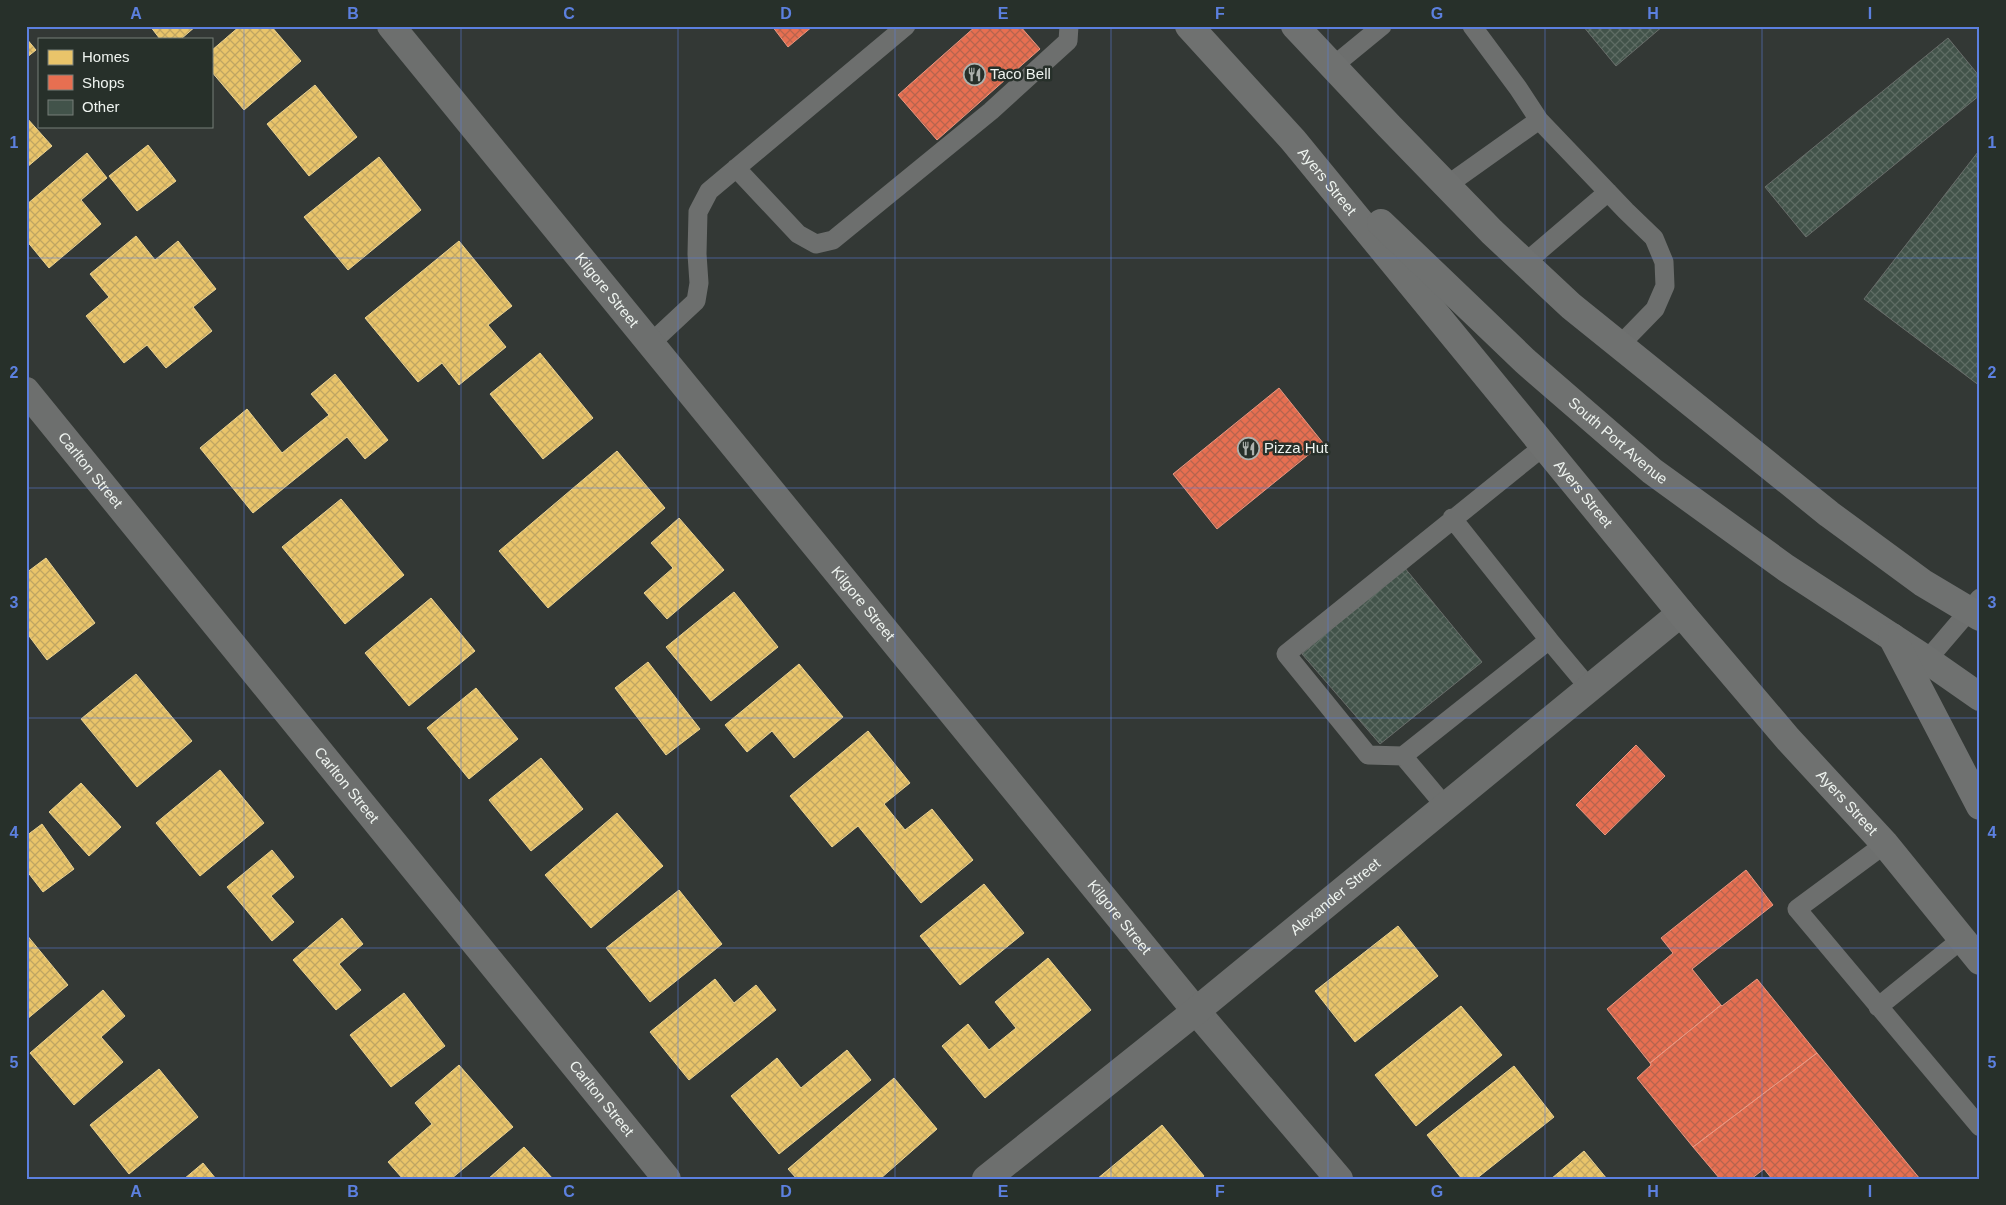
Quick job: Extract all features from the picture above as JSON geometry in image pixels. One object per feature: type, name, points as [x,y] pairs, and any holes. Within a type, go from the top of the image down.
[{"type":"main road","name":"Ayers Street","points":[[1189,26],[1293,140],[1681,613],[1788,739],[1884,844],[1980,961]]},
{"type":"main road","points":[[1295,26],[1446,186],[1571,306],[1829,514],[1923,583],[1976,609]]},
{"type":"main road","name":"South Port Avenue","points":[[1293,140],[1525,361],[1652,471],[1786,568],[1891,636],[1980,697]]},
{"type":"main road","points":[[1891,636],[1980,806]]},
{"type":"street","name":"Kilgore Street","points":[[392,26],[1196,1011],[1339,1179]]},
{"type":"street","name":"Carlton Street","points":[[26,391],[667,1179]]},
{"type":"street","name":"Alexander Street","points":[[986,1179],[1196,1011],[1681,613]]},
{"type":"lane","points":[[651,343],[696,300],[700,283],[697,254],[698,212],[709,191],[906,26]]},
{"type":"lane","points":[[736,168],[798,234],[816,244],[833,240],[992,112],[1068,41],[1069,26]]},
{"type":"lane","points":[[1332,67],[1382,26]]},
{"type":"lane","points":[[1472,26],[1540,120],[1654,238],[1664,262],[1665,286],[1655,309],[1620,346]]},
{"type":"lane","points":[[1446,186],[1540,120]]},
{"type":"lane","points":[[1526,263],[1608,192]]},
{"type":"lane","points":[[1544,446],[1452,518],[1286,654],[1368,755],[1404,756],[1549,640]]},
{"type":"lane","points":[[1452,518],[1590,689]]},
{"type":"lane","points":[[1927,660],[1976,609]]},
{"type":"lane","points":[[1404,756],[1445,806]]},
{"type":"lane","points":[[1884,844],[1797,909],[1980,1127]]},
{"type":"lane","points":[[1878,1007],[1962,939]]},
{"type":"building: Homes","points":[[150,26],[196,26],[182,38],[159,38]]},
{"type":"building: Homes","points":[[240,26],[271,26],[301,61],[244,110],[212,72],[212,50]]},
{"type":"building: Homes","points":[[26,38],[36,50],[26,58]]},
{"type":"building: Homes","points":[[315,85],[357,137],[309,176],[267,124]]},
{"type":"building: Homes","points":[[26,117],[52,146],[26,168]]},
{"type":"building: Homes","points":[[148,145],[176,181],[137,211],[109,176]]},
{"type":"building: Homes","points":[[87,153],[107,178],[81,200],[101,224],[49,268],[26,240],[26,205]]},
{"type":"building: Homes","points":[[379,157],[421,210],[348,270],[304,217]]},
{"type":"building: Homes","points":[[136,236],[155,260],[178,241],[216,289],[193,307],[212,331],[166,368],[147,345],[124,363],[86,316],[109,297],[90,274]]},
{"type":"building: Homes","points":[[459,241],[512,306],[488,325],[506,347],[459,385],[442,363],[418,382],[365,318]]},
{"type":"building: Homes","points":[[540,353],[593,418],[543,459],[490,394]]},
{"type":"building: Homes","points":[[335,374],[388,440],[365,459],[347,437],[253,513],[200,448],[247,409],[282,453],[329,415],[311,394]]},
{"type":"building: Homes","points":[[617,451],[665,508],[548,608],[499,551]]},
{"type":"building: Homes","points":[[341,499],[404,575],[345,624],[282,547]]},
{"type":"building: Homes","points":[[679,518],[724,570],[667,619],[644,593],[673,568],[651,543]]},
{"type":"building: Homes","points":[[46,558],[95,623],[47,660],[26,632],[26,573]]},
{"type":"building: Homes","points":[[734,592],[778,647],[711,701],[666,647]]},
{"type":"building: Homes","points":[[431,598],[475,651],[409,706],[365,653]]},
{"type":"building: Homes","points":[[648,662],[700,729],[666,755],[615,688]]},
{"type":"building: Homes","points":[[799,664],[843,717],[794,758],[772,731],[747,752],[725,725]]},
{"type":"building: Homes","points":[[136,674],[192,741],[137,787],[81,719]]},
{"type":"building: Homes","points":[[476,688],[518,739],[469,779],[427,728]]},
{"type":"building: Homes","points":[[868,731],[910,783],[884,804],[905,830],[932,809],[973,860],[921,903],[858,826],[832,847],[790,796]]},
{"type":"building: Homes","points":[[541,758],[583,809],[531,851],[489,800]]},
{"type":"building: Homes","points":[[220,770],[264,823],[200,876],[156,823]]},
{"type":"building: Homes","points":[[81,783],[121,827],[89,856],[49,812]]},
{"type":"building: Homes","points":[[617,813],[663,866],[591,928],[545,875]]},
{"type":"building: Homes","points":[[42,824],[74,869],[43,892],[26,870],[26,836]]},
{"type":"building: Homes","points":[[272,850],[294,877],[271,896],[294,922],[272,941],[227,887]]},
{"type":"building: Homes","points":[[984,884],[1024,933],[960,985],[920,936]]},
{"type":"building: Homes","points":[[679,890],[722,944],[650,1002],[606,948]]},
{"type":"building: Homes","points":[[342,918],[363,944],[339,964],[361,990],[336,1010],[293,960]]},
{"type":"building: Homes","points":[[1398,926],[1438,976],[1355,1042],[1315,991]]},
{"type":"building: Homes","points":[[26,934],[68,985],[26,1020]]},
{"type":"building: Homes","points":[[1048,958],[1091,1010],[985,1098],[942,1046],[968,1024],[989,1050],[1016,1028],[995,1002]]},
{"type":"building: Homes","points":[[715,979],[734,1003],[756,985],[776,1010],[689,1080],[650,1032]]},
{"type":"building: Homes","points":[[103,990],[125,1016],[101,1037],[123,1062],[74,1105],[30,1053]]},
{"type":"building: Homes","points":[[404,993],[445,1046],[391,1087],[350,1035]]},
{"type":"building: Homes","points":[[1461,1006],[1502,1055],[1416,1126],[1375,1075]]},
{"type":"building: Homes","points":[[847,1050],[871,1080],[779,1154],[731,1096],[777,1058],[801,1088]]},
{"type":"building: Homes","points":[[459,1065],[513,1127],[451,1179],[403,1179],[388,1162],[432,1124],[415,1103]]},
{"type":"building: Homes","points":[[1514,1066],[1554,1117],[1476,1179],[1462,1179],[1427,1135]]},
{"type":"building: Homes","points":[[159,1069],[198,1117],[129,1174],[90,1125]]},
{"type":"building: Homes","points":[[894,1078],[937,1129],[880,1179],[797,1179],[788,1169]]},
{"type":"building: Homes","points":[[1162,1125],[1204,1176],[1200,1179],[1097,1179]]},
{"type":"building: Homes","points":[[524,1147],[553,1179],[488,1179]]},
{"type":"building: Homes","points":[[1584,1151],[1607,1179],[1551,1179]]},
{"type":"building: Homes","points":[[203,1163],[216,1179],[184,1179]]},
{"type":"building: Shops","points":[[772,26],[813,26],[788,47]]},
{"type":"building: Shops","points":[[976,26],[1020,26],[1040,49],[937,140],[898,95]]},
{"type":"building: Shops","points":[[1279,388],[1323,443],[1217,529],[1173,474]]},
{"type":"building: Shops","points":[[1636,745],[1665,776],[1605,835],[1576,805]]},
{"type":"building: Shops","points":[[1746,870],[1773,905],[1692,969],[1721,1005],[1650,1063],[1607,1009],[1673,953],[1661,938]]},
{"type":"building: Shops","points":[[1757,979],[1817,1053],[1693,1147],[1637,1078],[1651,1065],[1650,1063],[1721,1005]]},
{"type":"building: Shops","points":[[1817,1053],[1920,1179],[1772,1179],[1764,1169],[1751,1179],[1720,1179],[1693,1147]]},
{"type":"building: Other","points":[[1583,26],[1663,26],[1616,66]]},
{"type":"building: Other","points":[[1948,38],[1980,77],[1980,95],[1806,237],[1765,187]]},
{"type":"building: Other","points":[[1978,152],[1980,153],[1980,386],[1864,299]]},
{"type":"building: Other","points":[[1404,567],[1482,662],[1380,744],[1302,654]]},
{"type":"place","name":"Taco Bell","points":[[974,74]]},
{"type":"place","name":"Pizza Hut","points":[[1248,448]]}]
